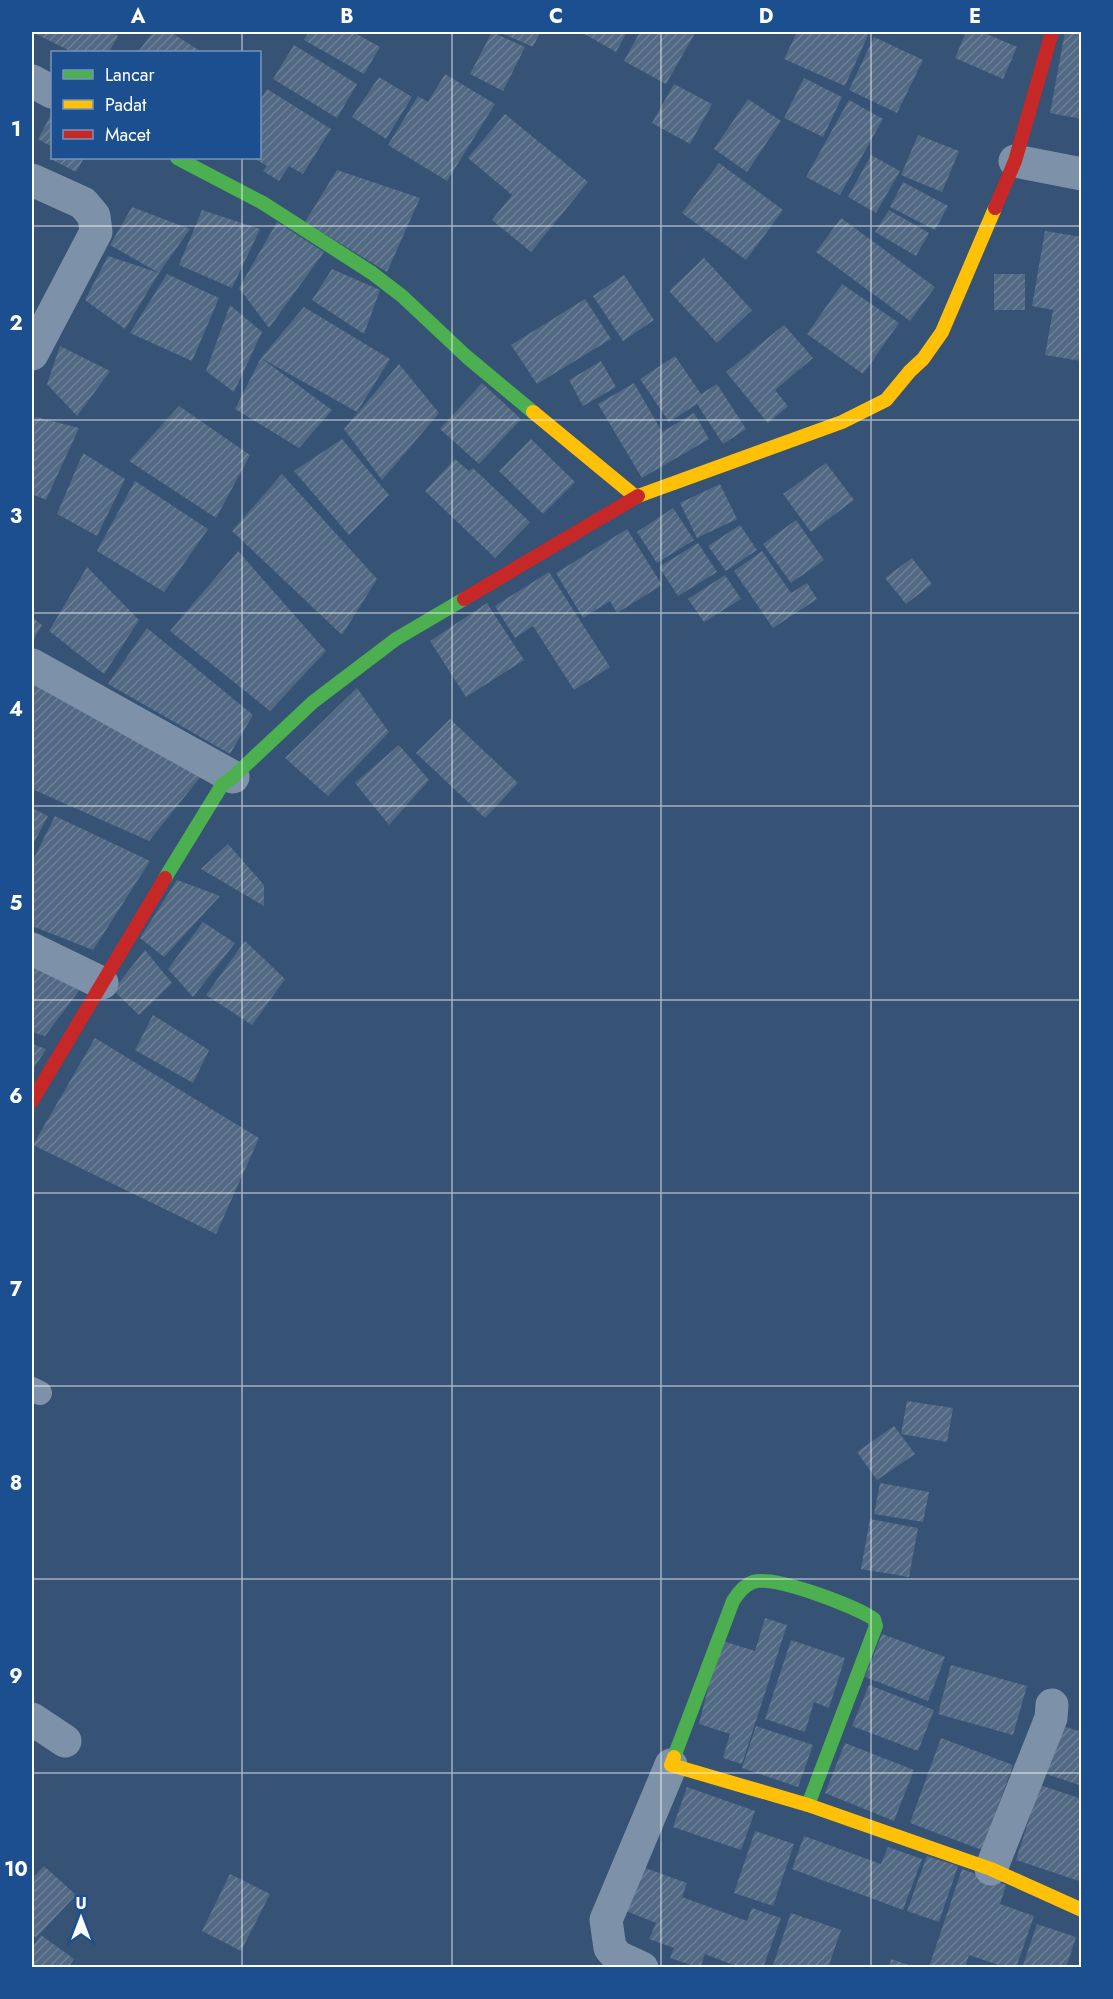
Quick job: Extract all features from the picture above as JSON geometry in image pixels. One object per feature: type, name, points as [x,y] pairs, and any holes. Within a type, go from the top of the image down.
[{"type":"street","points":[[32,1101],[222,785],[313,702],[396,639],[636,496],[842,423],[886,400],[942,332],[1015,161],[1052,32]]},
{"type":"street","points":[[32,81],[51,91]]},
{"type":"street","points":[[179,159],[263,203],[372,273],[402,296],[467,357],[636,496]]},
{"type":"street","points":[[1015,161],[1082,174]]},
{"type":"street","points":[[32,180],[83,203],[94,216],[96,232],[32,354]]},
{"type":"street","points":[[32,665],[233,777]]},
{"type":"street","points":[[32,949],[102,983]]},
{"type":"street","points":[[642,1968],[618,1957],[610,1948],[606,1920],[671,1765],[733,1601],[742,1587],[757,1581],[771,1581],[785,1585],[865,1613],[874,1619],[876,1626],[808,1804]]},
{"type":"street","points":[[991,1869],[1051,1718],[1052,1705]]},
{"type":"street","points":[[32,1719],[64,1741]]},
{"type":"street","points":[[671,1765],[808,1804],[991,1869],[1082,1910]]},
{"type":"building","points":[[32,32],[110,32],[118,36],[110,51],[70,51]]},
{"type":"building","points":[[153,32],[170,32],[200,51],[139,51]]},
{"type":"building","points":[[309,32],[353,32],[380,47],[364,74],[304,40]]},
{"type":"building","points":[[492,32],[525,47],[503,91],[470,74]]},
{"type":"building","points":[[499,32],[540,32],[533,47]]},
{"type":"building","points":[[581,32],[627,32],[616,52]]},
{"type":"building","points":[[640,32],[688,32],[694,35],[666,84],[624,61]]},
{"type":"building","points":[[797,32],[869,33],[845,86],[784,59]]},
{"type":"building","points":[[966,32],[982,32],[1017,47],[1003,79],[955,58]]},
{"type":"building","points":[[1065,32],[1082,32],[1082,119],[1050,113]]},
{"type":"building","points":[[874,37],[923,60],[897,113],[849,90]]},
{"type":"building","points":[[294,45],[357,84],[337,118],[273,79]]},
{"type":"building","points":[[445,74],[495,104],[447,181],[388,145],[418,96],[428,102]]},
{"type":"building","points":[[379,77],[412,97],[386,139],[352,117]]},
{"type":"building","points":[[804,78],[842,97],[823,137],[784,118]]},
{"type":"building","points":[[674,84],[712,104],[690,144],[652,123]]},
{"type":"building","points":[[267,89],[331,129],[303,174],[289,166],[279,181],[263,171],[267,166],[255,159],[261,159],[261,98]]},
{"type":"building","points":[[748,99],[781,121],[747,172],[714,149]]},
{"type":"building","points":[[849,100],[883,119],[840,195],[806,177]]},
{"type":"building","points":[[505,114],[588,182],[531,252],[492,220],[512,195],[468,158]]},
{"type":"building","points":[[51,115],[51,146],[38,139]]},
{"type":"building","points":[[918,135],[959,151],[942,192],[901,175]]},
{"type":"building","points":[[871,155],[900,171],[876,213],[848,197]]},
{"type":"building","points":[[49,158],[83,159],[76,172]]},
{"type":"building","points":[[719,163],[783,210],[746,260],[682,213]]},
{"type":"building","points":[[337,170],[420,198],[387,272],[305,222]]},
{"type":"building","points":[[903,182],[948,206],[935,230],[890,207]]},
{"type":"building","points":[[132,207],[190,229],[159,273],[110,245]]},
{"type":"building","points":[[202,210],[260,229],[232,288],[179,265]]},
{"type":"building","points":[[889,210],[929,233],[916,256],[875,232]]},
{"type":"building","points":[[841,218],[935,287],[910,321],[816,252]]},
{"type":"building","points":[[277,222],[324,252],[269,328],[239,288]]},
{"type":"building","points":[[1045,231],[1082,237],[1081,361],[1045,355],[1053,310],[1032,306]]},
{"type":"building","points":[[108,256],[159,273],[125,329],[85,300]]},
{"type":"building","points":[[704,258],[752,310],[717,343],[669,291]]},
{"type":"building","points":[[332,269],[380,290],[364,334],[312,300]]},
{"type":"building","points":[[167,274],[219,298],[192,361],[130,333]]},
{"type":"building","points":[[994,274],[1025,274],[1025,310],[994,310]]},
{"type":"building","points":[[624,275],[654,320],[623,341],[593,296]]},
{"type":"building","points":[[842,284],[899,323],[863,374],[807,334]]},
{"type":"building","points":[[585,299],[611,339],[537,384],[511,345]]},
{"type":"building","points":[[230,305],[262,332],[234,392],[206,371]]},
{"type":"building","points":[[304,307],[390,359],[357,412],[261,358]]},
{"type":"building","points":[[784,325],[813,358],[775,390],[788,406],[768,423],[726,372]]},
{"type":"building","points":[[60,346],[110,371],[77,416],[47,384]]},
{"type":"building","points":[[675,356],[701,394],[717,384],[746,429],[723,444],[697,404],[669,422],[640,379]]},
{"type":"building","points":[[261,358],[332,410],[299,448],[235,409]]},
{"type":"building","points":[[601,361],[616,387],[583,406],[569,380]]},
{"type":"building","points":[[399,364],[439,413],[382,480],[344,429]]},
{"type":"building","points":[[482,383],[521,419],[479,464],[440,429]]},
{"type":"building","points":[[634,383],[662,432],[694,413],[709,439],[642,478],[598,404]]},
{"type":"building","points":[[179,406],[250,455],[216,518],[129,461]]},
{"type":"building","points":[[36,417],[79,428],[46,500],[32,494],[32,427]]},
{"type":"building","points":[[342,439],[389,495],[349,535],[294,471]]},
{"type":"building","points":[[531,439],[575,482],[543,514],[499,471]]},
{"type":"building","points":[[83,453],[125,479],[97,536],[57,514]]},
{"type":"building","points":[[455,459],[469,471],[473,468],[530,522],[495,558],[425,491]]},
{"type":"building","points":[[826,463],[854,500],[811,532],[783,494]]},
{"type":"building","points":[[282,474],[377,579],[342,635],[232,531]]},
{"type":"building","points":[[135,481],[208,529],[164,592],[97,551]]},
{"type":"building","points":[[720,484],[737,519],[697,538],[680,503]]},
{"type":"building","points":[[673,508],[694,540],[657,563],[637,532]]},
{"type":"building","points":[[796,520],[824,560],[791,583],[763,544]]},
{"type":"building","points":[[740,525],[757,550],[726,571],[708,546]]},
{"type":"building","points":[[627,529],[662,585],[617,613],[610,601],[583,618],[556,573]]},
{"type":"building","points":[[698,543],[717,572],[678,596],[659,567]]},
{"type":"building","points":[[238,551],[326,651],[270,711],[170,631]]},
{"type":"building","points":[[762,551],[791,593],[807,583],[817,599],[773,628],[734,571]]},
{"type":"building","points":[[912,558],[932,584],[906,604],[885,578]]},
{"type":"building","points":[[87,567],[139,620],[104,674],[49,631]]},
{"type":"building","points":[[549,572],[610,667],[574,690],[533,626],[515,638],[495,606]]},
{"type":"building","points":[[725,575],[741,599],[704,622],[688,599]]},
{"type":"building","points":[[487,603],[524,660],[466,697],[430,641]]},
{"type":"building","points":[[32,617],[42,625],[32,642]]},
{"type":"building","points":[[147,628],[253,715],[230,754],[108,684]]},
{"type":"building","points":[[32,673],[206,770],[149,841],[32,789]]},
{"type":"building","points":[[357,688],[389,732],[328,796],[285,758]]},
{"type":"building","points":[[450,719],[518,783],[485,818],[416,753]]},
{"type":"building","points":[[399,745],[429,780],[389,825],[355,783]]},
{"type":"building","points":[[32,808],[48,816],[32,846]]},
{"type":"building","points":[[55,816],[150,861],[93,950],[32,926],[32,862]]},
{"type":"building","points":[[228,844],[264,885],[264,906],[201,869]]},
{"type":"building","points":[[177,880],[220,896],[164,957],[140,938]]},
{"type":"building","points":[[203,922],[235,943],[193,997],[168,969]]},
{"type":"building","points":[[245,941],[285,979],[252,1025],[206,995]]},
{"type":"building","points":[[145,950],[172,983],[139,1015],[113,990]]},
{"type":"building","points":[[32,960],[84,984],[45,1036],[32,1032]]},
{"type":"building","points":[[153,1015],[209,1050],[193,1083],[135,1050]]},
{"type":"building","points":[[95,1038],[259,1138],[216,1234],[33,1145]]},
{"type":"building","points":[[32,1044],[46,1049],[32,1071]]},
{"type":"building","points":[[907,1401],[953,1408],[947,1442],[901,1434]]},
{"type":"building","points":[[894,1426],[915,1454],[877,1480],[857,1452]]},
{"type":"building","points":[[880,1483],[929,1492],[923,1522],[874,1514]]},
{"type":"building","points":[[870,1519],[918,1528],[909,1577],[861,1569]]},
{"type":"building","points":[[765,1618],[787,1625],[742,1764],[723,1758],[730,1734],[699,1724],[720,1640],[755,1651]]},
{"type":"building","points":[[882,1634],[945,1657],[928,1701],[865,1677]]},
{"type":"building","points":[[791,1640],[845,1658],[829,1708],[814,1702],[805,1732],[765,1719]]},
{"type":"building","points":[[951,1665],[1027,1686],[1013,1735],[938,1714]]},
{"type":"building","points":[[869,1685],[934,1710],[918,1751],[852,1726]]},
{"type":"building","points":[[1059,1725],[1082,1732],[1082,1786],[1043,1773]]},
{"type":"building","points":[[756,1726],[813,1745],[798,1787],[742,1768]]},
{"type":"building","points":[[941,1738],[1013,1765],[982,1850],[910,1823]]},
{"type":"building","points":[[845,1743],[914,1770],[894,1821],[825,1793]]},
{"type":"building","points":[[1040,1785],[1082,1799],[1082,1882],[1016,1860]]},
{"type":"building","points":[[687,1787],[755,1811],[741,1850],[673,1827]]},
{"type":"building","points":[[755,1831],[794,1844],[773,1906],[734,1893]]},
{"type":"building","points":[[804,1836],[881,1864],[888,1847],[922,1859],[903,1910],[792,1869]]},
{"type":"building","points":[[927,1856],[958,1866],[939,1922],[907,1911]]},
{"type":"building","points":[[637,1865],[687,1883],[682,1897],[747,1921],[752,1908],[781,1918],[763,1968],[741,1968],[705,1954],[700,1968],[670,1958],[674,1948],[649,1939],[656,1923],[621,1909]]},
{"type":"building","points":[[44,1866],[76,1895],[36,1938],[32,1934],[32,1879]]},
{"type":"building","points":[[962,1869],[1006,1885],[1000,1904],[1034,1916],[1016,1968],[1007,1968],[969,1955],[965,1968],[929,1967]]},
{"type":"building","points":[[230,1874],[270,1894],[241,1951],[202,1931]]},
{"type":"building","points":[[791,1913],[841,1930],[828,1968],[772,1968]]},
{"type":"building","points":[[1037,1924],[1076,1937],[1066,1968],[1022,1968]]},
{"type":"building","points":[[41,1935],[74,1959],[68,1968],[32,1968],[32,1948]]},
{"type":"building","points":[[891,1959],[915,1967],[915,1968],[889,1968]]},
{"type":"traffic: fast","points":[[179,159],[263,203],[372,273],[402,296],[467,357],[533,412]]},
{"type":"traffic: fast","points":[[165,878],[222,785],[313,702],[396,639],[464,599]]},
{"type":"traffic: fast","points":[[674,1757],[733,1601],[739,1592],[750,1583],[764,1581],[814,1593],[864,1613],[874,1619],[876,1626],[808,1805]]},
{"type":"traffic: slow","points":[[638,496],[842,422],[886,400],[923,359],[942,332],[995,208]]},
{"type":"traffic: slow","points":[[533,412],[636,497]]},
{"type":"traffic: slow","points":[[674,1757],[671,1765],[808,1805],[991,1869],[1082,1910]]},
{"type":"traffic: jam","points":[[995,208],[1015,161],[1052,32]]},
{"type":"traffic: jam","points":[[464,599],[638,496]]},
{"type":"traffic: jam","points":[[32,1101],[165,878]]}]
